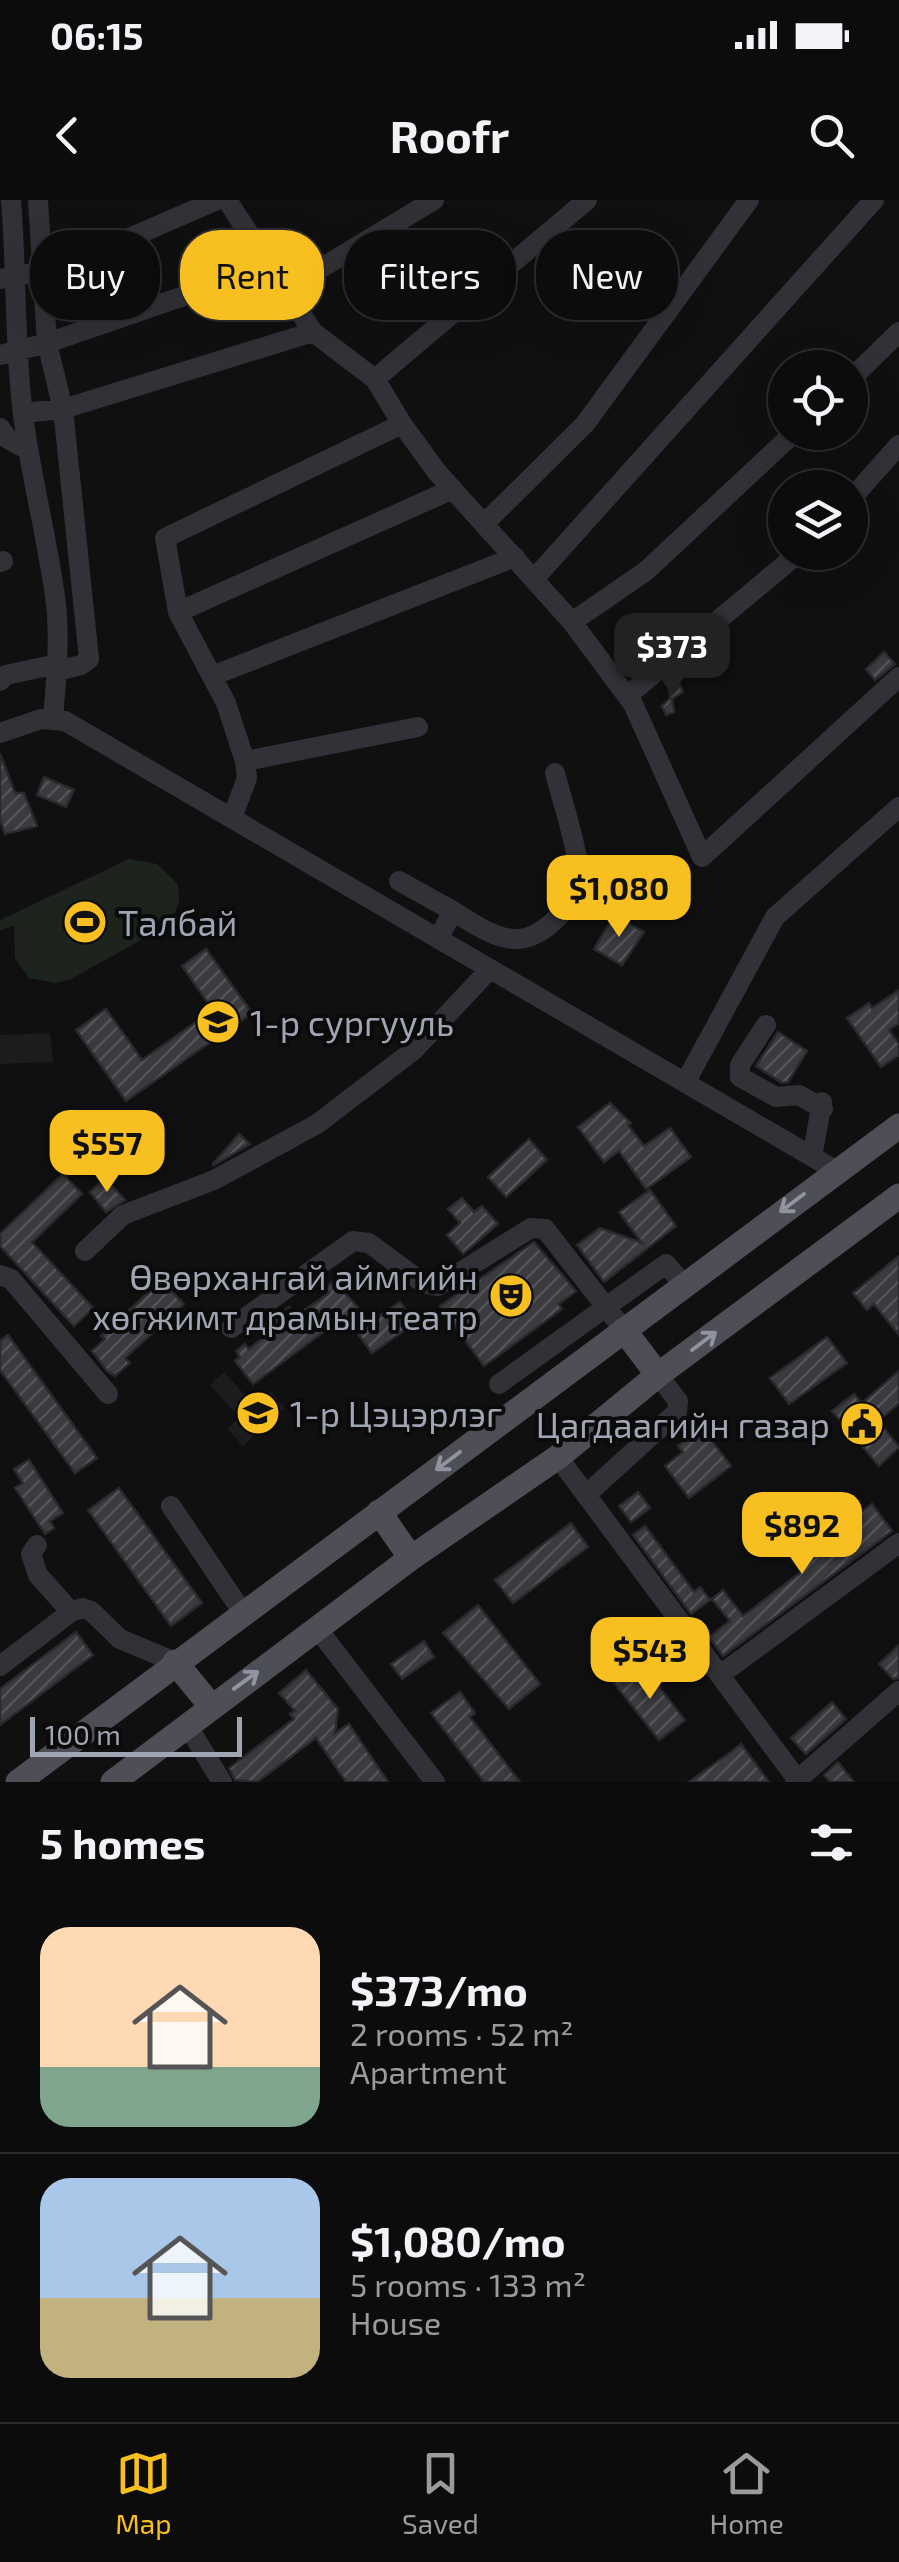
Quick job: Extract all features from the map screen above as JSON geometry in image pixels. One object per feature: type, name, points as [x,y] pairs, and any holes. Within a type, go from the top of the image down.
[{"type":"main road","points":[[18,1782],[684,1285],[824,1164],[899,1126]]},
{"type":"main road","points":[[113,1782],[411,1558],[558,1457],[658,1375],[899,1196]]},
{"type":"main road","points":[[624,1330],[658,1375]]},
{"type":"main road","points":[[379,1512],[411,1558]]},
{"type":"main road","points":[[175,1662],[211,1706]]},
{"type":"street","points":[[12,200],[8,353],[56,606],[53,719]]},
{"type":"street","points":[[38,200],[39,230]]},
{"type":"street","points":[[148,230],[217,200]]},
{"type":"street","points":[[227,200],[245,230]]},
{"type":"street","points":[[324,266],[434,200]]},
{"type":"street","points":[[375,379],[588,200]]},
{"type":"street","points":[[485,523],[585,424],[748,200]]},
{"type":"street","points":[[534,579],[874,200]]},
{"type":"street","points":[[8,353],[180,297]]},
{"type":"street","points":[[0,681],[6,674],[82,665],[89,659],[63,410],[45,320]]},
{"type":"street","points":[[305,320],[313,332],[375,379],[402,424],[452,489],[572,622],[633,704],[702,857],[899,677]]},
{"type":"street","points":[[22,413],[63,410],[313,332]]},
{"type":"street","points":[[868,362],[899,332]]},
{"type":"street","points":[[232,818],[246,778],[245,761],[226,703],[178,612],[166,538],[402,424]]},
{"type":"street","points":[[0,428],[28,450]]},
{"type":"street","points":[[868,480],[899,445]]},
{"type":"street","points":[[0,451],[28,450]]},
{"type":"street","points":[[572,622],[646,572],[777,450]]},
{"type":"street","points":[[178,612],[452,489]]},
{"type":"street","points":[[212,676],[515,557]]},
{"type":"street","points":[[627,696],[778,570]]},
{"type":"street","points":[[0,731],[41,719],[65,721],[824,1164]]},
{"type":"street","points":[[245,761],[418,727]]},
{"type":"street","points":[[399,881],[490,932],[514,940],[532,936],[566,908],[580,874],[555,773]]},
{"type":"street","points":[[685,1083],[775,918],[899,807]]},
{"type":"street","points":[[438,938],[452,911]]},
{"type":"street","points":[[84,1251],[124,1215],[214,1180],[317,1124],[414,1050],[490,969]]},
{"type":"street","points":[[766,1024],[740,1065],[740,1078],[776,1097],[799,1095],[823,1105],[824,1164]]},
{"type":"street","points":[[231,1328],[353,1240],[370,1243],[423,1283],[438,1286],[539,1226],[624,1330]]},
{"type":"street","points":[[499,1384],[666,1264],[684,1285]]},
{"type":"street","points":[[0,1275],[11,1279],[108,1394]]},
{"type":"street","points":[[586,1495],[677,1412],[678,1401],[658,1375]]},
{"type":"street","points":[[558,1457],[798,1781],[899,1691]]},
{"type":"street","points":[[171,1506],[243,1613]]},
{"type":"street","points":[[720,1675],[899,1543]]},
{"type":"street","points":[[37,1544],[31,1554],[38,1575],[70,1612]]},
{"type":"street","points":[[0,1666],[70,1612],[82,1608],[91,1611],[120,1639],[175,1662]]},
{"type":"street","points":[[318,1628],[436,1782]]},
{"type":"street","points":[[186,1725],[222,1782]]},
{"type":"shaded area","name":"Талбай","points":[[129,859],[157,864],[178,884],[179,902],[170,924],[69,980],[55,983],[29,978],[15,958],[14,925],[0,931],[0,920]]},
{"type":"shaded area","points":[[50,1033],[53,1062],[0,1064],[0,1035]]},
{"type":"shaded area","name":"1-р Цэцэрлэг","points":[[224,1372],[254,1405],[270,1391],[285,1408],[243,1446],[227,1429],[239,1417],[210,1385]]},
{"type":"building","points":[[884,652],[895,664],[875,680],[866,669]]},
{"type":"building","points":[[673,684],[680,684],[683,692],[672,699],[674,712],[666,715],[662,706],[670,698]]},
{"type":"building","points":[[0,754],[15,793],[24,793],[37,826],[5,834],[0,819]]},
{"type":"building","points":[[44,777],[74,790],[66,807],[37,795]]},
{"type":"building","points":[[614,916],[644,932],[622,965],[594,949]]},
{"type":"building","name":"1-р сургууль","points":[[206,949],[252,1013],[126,1101],[76,1030],[106,1009],[142,1060],[213,1010],[182,966]]},
{"type":"building","points":[[899,990],[899,1023],[889,1030],[899,1044],[899,1055],[881,1067],[847,1018],[869,1003],[872,1008]]},
{"type":"building","points":[[778,1032],[807,1051],[788,1082],[782,1083],[756,1066]]},
{"type":"building","points":[[610,1103],[631,1123],[628,1125],[644,1146],[670,1128],[691,1157],[646,1189],[619,1151],[604,1162],[578,1127]]},
{"type":"building","points":[[239,1134],[250,1144],[214,1165],[213,1164]]},
{"type":"building","points":[[529,1139],[547,1160],[506,1197],[488,1177]]},
{"type":"building","points":[[63,1174],[82,1194],[32,1242],[93,1308],[74,1326],[0,1246],[0,1234]]},
{"type":"building","points":[[105,1178],[125,1200],[106,1212],[90,1192]]},
{"type":"building","points":[[650,1190],[676,1226],[604,1282],[577,1245],[600,1228],[642,1243],[619,1212]]},
{"type":"building","points":[[462,1198],[474,1212],[482,1206],[498,1224],[463,1254],[447,1235],[460,1223],[448,1209]]},
{"type":"building","name":"Өвөрхангай аймгийн хөгжимт драмын театр","points":[[534,1242],[576,1291],[559,1304],[562,1309],[484,1366],[440,1306]]},
{"type":"building","points":[[899,1256],[899,1335],[874,1304],[867,1310],[853,1293]]},
{"type":"building","points":[[161,1281],[184,1304],[125,1358],[130,1363],[115,1376],[92,1351],[105,1339],[101,1336]]},
{"type":"building","points":[[334,1281],[371,1322],[400,1302],[415,1323],[372,1353],[345,1316],[253,1384],[235,1361],[240,1357],[236,1351],[245,1344],[249,1349],[279,1326],[274,1319],[289,1307],[296,1316],[329,1293],[325,1288]]},
{"type":"building","points":[[8,1335],[97,1458],[75,1473],[0,1370],[0,1341]]},
{"type":"building","points":[[827,1337],[847,1363],[789,1404],[770,1378]]},
{"type":"building","points":[[899,1371],[899,1403],[878,1421],[899,1447],[879,1466],[832,1411],[854,1394],[862,1403]]},
{"type":"building","points":[[702,1428],[731,1466],[689,1498],[665,1466],[683,1452],[678,1446]]},
{"type":"building","points":[[29,1460],[63,1513],[50,1521],[54,1528],[45,1534],[15,1488],[23,1483],[14,1469]]},
{"type":"building","points":[[119,1488],[202,1603],[171,1626],[88,1510]]},
{"type":"building","points":[[638,1492],[650,1508],[631,1522],[619,1506]]},
{"type":"building","points":[[872,1504],[892,1531],[723,1656],[709,1637],[730,1621],[712,1599],[723,1590],[743,1616],[801,1572],[785,1551],[799,1541],[807,1552]]},
{"type":"building","points":[[571,1523],[588,1547],[513,1603],[495,1580]]},
{"type":"building","points":[[645,1526],[694,1592],[700,1587],[710,1600],[691,1614],[633,1535]]},
{"type":"building","points":[[478,1605],[540,1684],[509,1709],[443,1633]]},
{"type":"building","points":[[76,1632],[93,1655],[0,1725],[0,1689]]},
{"type":"building","points":[[424,1641],[434,1657],[402,1679],[391,1664]]},
{"type":"building","points":[[899,1645],[899,1678],[893,1679],[879,1664]]},
{"type":"building","points":[[640,1663],[685,1720],[659,1740],[614,1683]]},
{"type":"building","points":[[306,1670],[338,1709],[335,1733],[349,1724],[388,1782],[346,1782],[316,1738],[257,1782],[235,1780],[229,1768],[294,1719],[290,1714],[295,1711],[279,1693]]},
{"type":"building","points":[[460,1692],[475,1713],[470,1717],[520,1782],[484,1782],[431,1713]]},
{"type":"building","points":[[832,1702],[846,1719],[806,1754],[791,1738]]},
{"type":"building","points":[[741,1744],[769,1782],[689,1782],[731,1752]]},
{"type":"building","points":[[838,1762],[854,1782],[830,1782],[824,1775]]},
{"type":"place","name":"Талбай","points":[[85,922]]},
{"type":"place","name":"1-р сургууль","points":[[218,1022]]},
{"type":"place","name":"Өвөрхангай аймгийн хөгжимт драмын театр","points":[[511,1296]]},
{"type":"place","name":"1-р Цэцэрлэг","points":[[258,1413]]},
{"type":"place","name":"Цагдаагийн газар","points":[[862,1424]]}]
